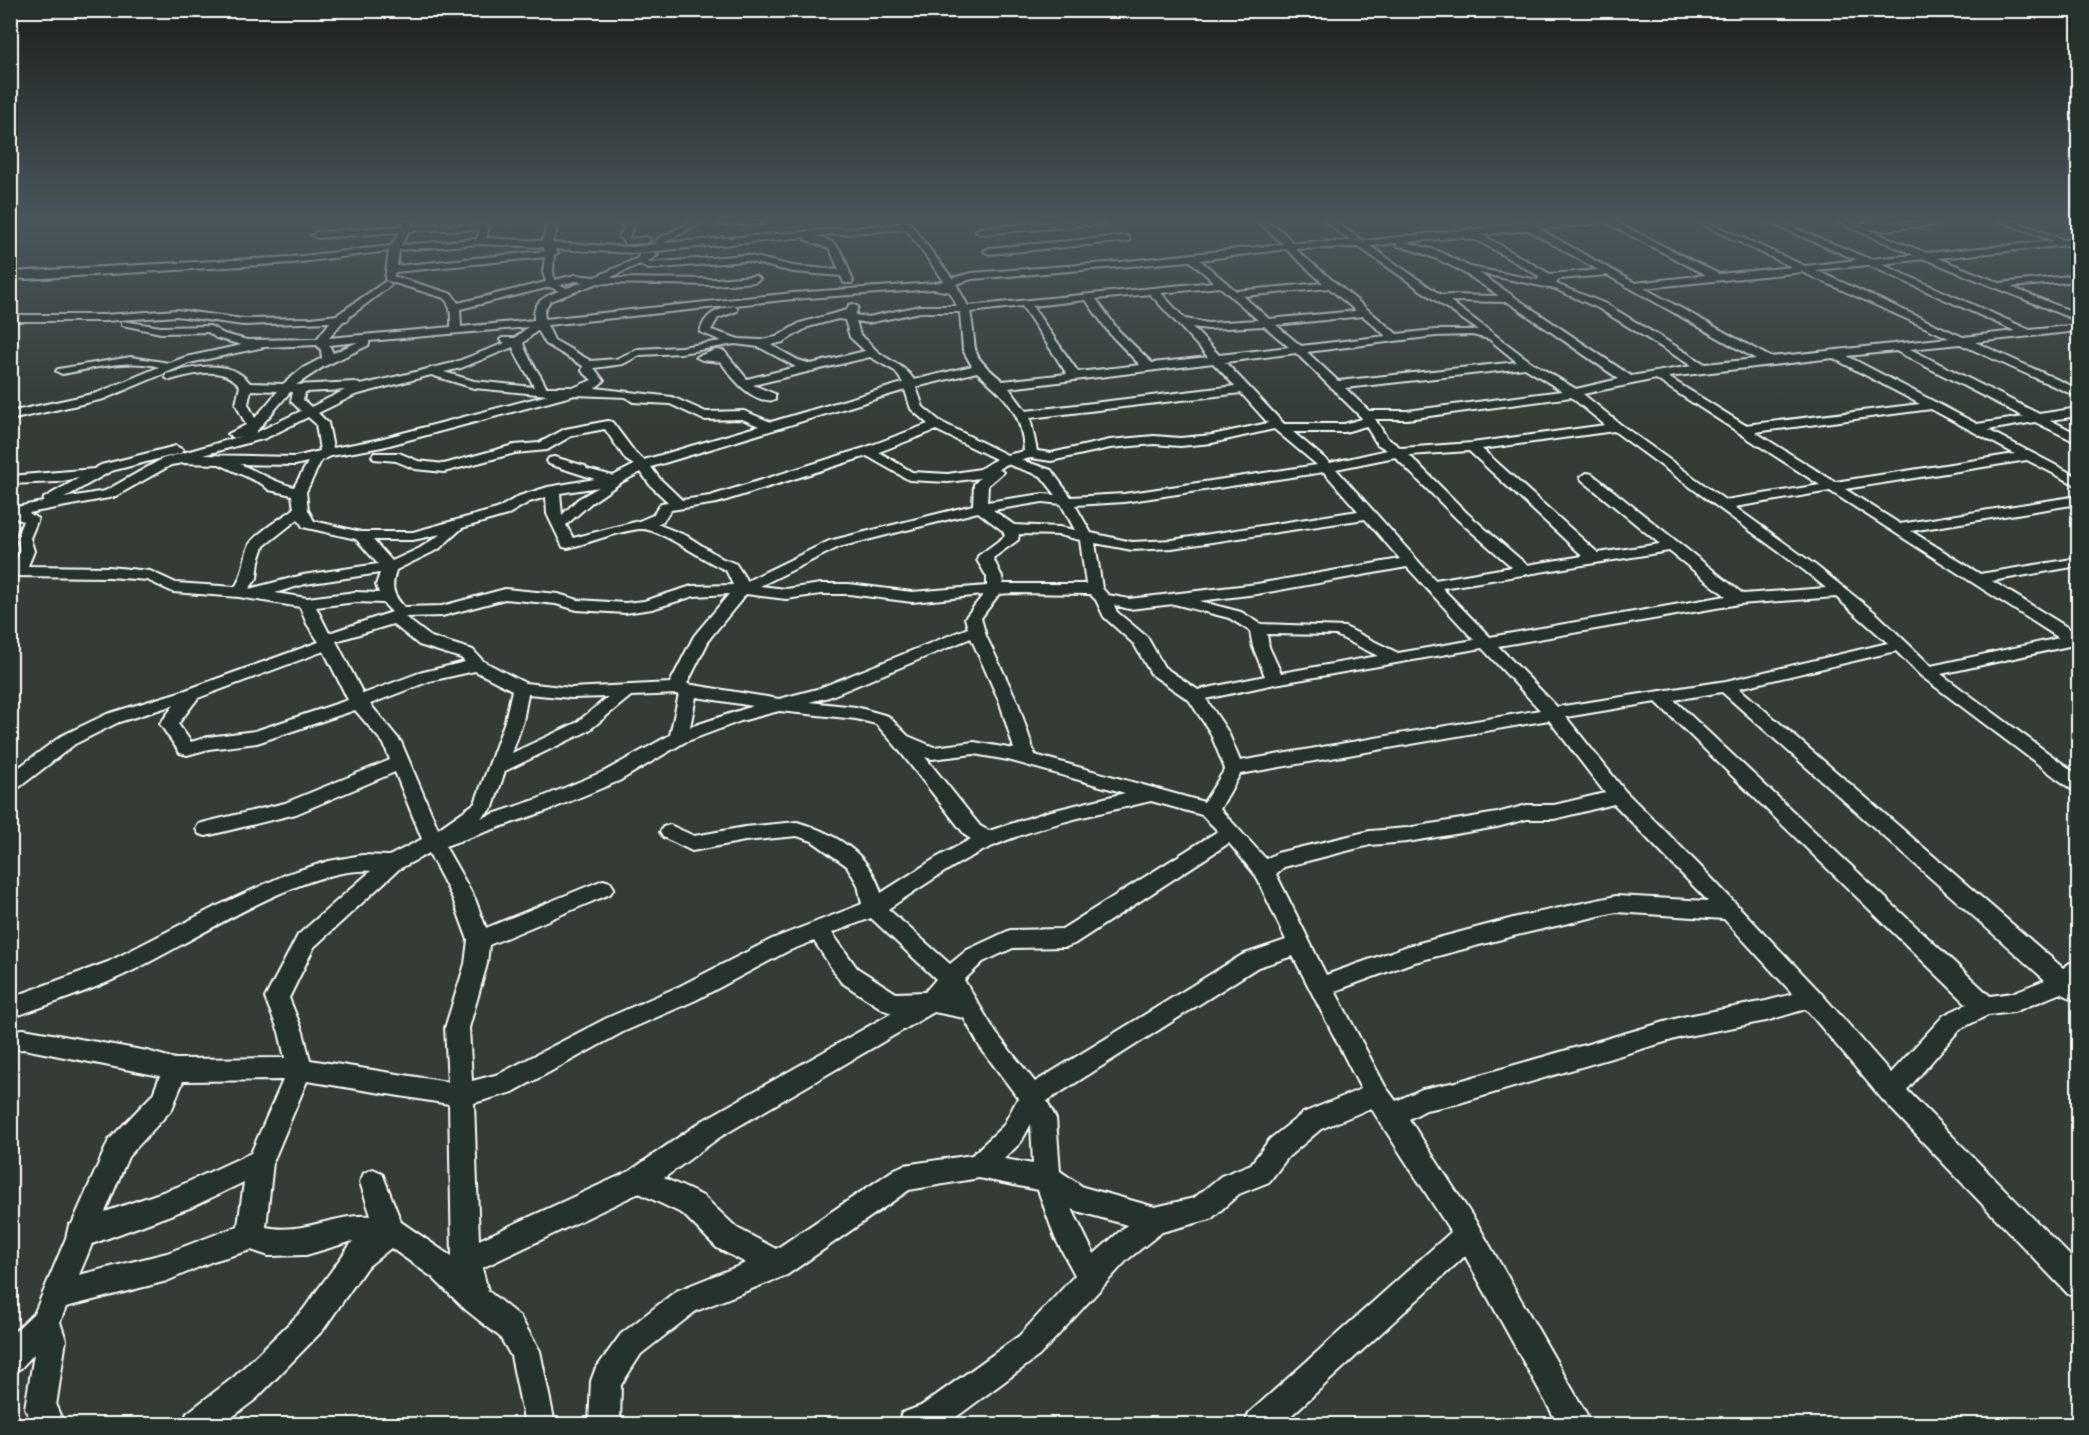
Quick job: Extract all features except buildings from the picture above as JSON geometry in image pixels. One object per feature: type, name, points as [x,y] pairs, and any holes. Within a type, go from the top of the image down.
[{"type":"street","points":[[10,318],[104,318],[177,313],[243,322],[339,319],[360,317],[384,297],[386,288]]},
{"type":"street","points":[[423,288],[448,296],[453,300],[456,329]]},
{"type":"street","points":[[455,307],[534,288]]},
{"type":"street","points":[[183,459],[196,449],[257,431],[309,412],[351,392],[435,372],[517,342],[539,317],[546,299],[545,290],[547,288]]},
{"type":"street","points":[[560,288],[562,289],[561,293]]},
{"type":"street","points":[[546,299],[575,288]]},
{"type":"street","points":[[758,288],[758,295],[763,300]]},
{"type":"street","points":[[847,288],[855,337],[865,343],[872,353],[898,369],[910,385],[917,409]]},
{"type":"street","points":[[681,350],[721,356],[779,339],[804,325],[927,288]]},
{"type":"street","points":[[953,288],[964,309],[965,338],[969,353],[978,368],[1001,385],[1023,415],[1030,434],[1028,460]]},
{"type":"street","points":[[851,311],[868,320],[920,309],[964,309],[1184,288]]},
{"type":"street","points":[[1228,288],[1268,321],[1335,385],[1367,418],[1382,441],[1398,453],[1463,517],[1524,570]]},
{"type":"street","points":[[1236,294],[1301,288]]},
{"type":"street","points":[[1336,288],[1395,338]]},
{"type":"street","points":[[1422,288],[1495,338],[1527,364],[1574,393],[1616,427],[1724,504],[1871,617],[1927,672],[2079,784]]},
{"type":"street","points":[[1560,288],[1602,306],[1703,368]]},
{"type":"street","points":[[1635,288],[1766,360]]},
{"type":"street","points":[[1846,288],[2079,393]]},
{"type":"street","points":[[1927,288],[2030,334]]},
{"type":"street","points":[[2006,288],[2079,318]]},
{"type":"street","points":[[1495,289],[1629,380]]},
{"type":"street","points":[[1154,291],[1280,426],[1327,467],[1431,585],[1553,713],[1618,796],[1811,998],[1892,1091],[2079,1284]]},
{"type":"street","points":[[1089,297],[1114,332],[1149,367]]},
{"type":"street","points":[[1436,298],[1480,300],[1509,298]]},
{"type":"street","points":[[759,317],[763,300]]},
{"type":"street","points":[[738,342],[705,332],[709,319],[716,313],[763,300]]},
{"type":"street","points":[[104,318],[161,330],[214,346],[376,338],[396,334],[497,326],[539,317],[763,300],[851,311],[871,307],[908,306],[920,309]]},
{"type":"street","points":[[1435,333],[1456,315],[1456,312],[1480,300]]},
{"type":"street","points":[[1025,303],[1074,375]]},
{"type":"street","points":[[1184,322],[1223,326],[1268,321],[1287,322],[1365,313]]},
{"type":"street","points":[[203,316],[218,336],[265,344]]},
{"type":"street","points":[[539,317],[550,342],[589,365],[619,362],[638,352],[681,350],[738,342],[760,343],[794,363],[811,367]]},
{"type":"street","points":[[320,342],[339,319]]},
{"type":"street","points":[[161,330],[210,328]]},
{"type":"street","points":[[875,397],[917,409],[937,425],[1005,459],[1028,460],[1110,444],[1154,440],[1180,442],[1212,439],[1280,426],[1306,429],[1328,426],[1345,428],[1367,418],[1407,415],[1574,393],[1629,380],[1703,368],[2079,328]]},
{"type":"street","points":[[456,329],[517,342]]},
{"type":"street","points":[[1001,385],[1435,333],[1472,332],[1495,338]]},
{"type":"street","points":[[10,480],[57,478],[240,442],[257,431],[285,387],[327,358],[376,338]]},
{"type":"street","points":[[320,342],[327,349],[327,358]]},
{"type":"street","points":[[517,342],[523,361],[534,372],[542,391]]},
{"type":"street","points":[[130,383],[188,365],[214,346]]},
{"type":"street","points":[[214,346],[226,371]]},
{"type":"street","points":[[1895,346],[2079,439]]},
{"type":"street","points":[[746,383],[872,353]]},
{"type":"street","points":[[1833,353],[2079,483]]},
{"type":"street","points":[[721,356],[739,379],[751,389],[771,397]]},
{"type":"street","points":[[1226,368],[1241,356]]},
{"type":"street","points":[[62,371],[136,361],[160,363],[169,367]]},
{"type":"street","points":[[1335,385],[1527,364]]},
{"type":"street","points":[[10,417],[52,405],[100,396],[169,367],[188,365],[226,371],[236,375],[246,386],[300,389],[382,383]]},
{"type":"street","points":[[264,479],[296,461],[327,453],[378,450],[440,426],[586,388],[598,381],[595,375],[588,371],[589,365]]},
{"type":"street","points":[[560,523],[572,515],[584,501],[602,492],[615,480],[642,464],[910,385],[978,368]]},
{"type":"street","points":[[435,372],[449,379],[469,383],[542,391],[591,391],[621,385],[633,398],[672,401],[704,416],[744,415],[772,427]]},
{"type":"street","points":[[1657,375],[2076,639]]},
{"type":"street","points":[[2051,380],[2079,377]]},
{"type":"street","points":[[246,386],[242,404],[257,431],[269,446],[264,460],[264,479]]},
{"type":"street","points":[[300,389],[297,401],[321,423],[327,453]]},
{"type":"street","points":[[1023,415],[1244,389]]},
{"type":"street","points":[[1745,429],[1930,406]]},
{"type":"street","points":[[1974,428],[2079,412]]},
{"type":"street","points":[[704,416],[724,440]]},
{"type":"street","points":[[378,450],[415,465],[444,468],[498,453],[542,447],[569,432],[608,425],[631,457],[642,464],[655,482],[680,505]]},
{"type":"street","points":[[553,490],[554,514],[568,544],[644,524],[658,518],[666,506],[712,500],[869,451],[937,425]]},
{"type":"street","points":[[399,457],[440,426]]},
{"type":"street","points":[[679,738],[682,689],[702,636],[742,589],[834,544],[980,507],[1043,498],[1067,501],[1156,494],[1327,467],[1398,453],[1472,447],[1616,427]]},
{"type":"street","points":[[1368,459],[1378,450],[1382,441]]},
{"type":"street","points":[[1472,447],[1594,558]]},
{"type":"street","points":[[196,449],[264,479],[274,487],[299,492]]},
{"type":"street","points":[[869,451],[909,476],[939,477],[984,473],[1005,459]]},
{"type":"street","points":[[327,453],[316,459],[299,492],[301,510],[308,524],[361,536],[413,536],[502,512],[525,499],[553,490],[615,480]]},
{"type":"street","points":[[1724,504],[2028,456]]},
{"type":"street","points":[[12,511],[109,494],[167,462],[183,459],[296,461]]},
{"type":"street","points":[[1028,460],[1046,473],[1067,501],[1070,511],[1087,538],[1087,548],[1099,594],[1110,614],[1141,641],[1157,670],[1195,696],[1219,732],[1234,769]]},
{"type":"street","points":[[980,507],[981,484],[992,473],[1028,460]]},
{"type":"street","points":[[554,461],[580,469],[582,472],[615,480]]},
{"type":"street","points":[[41,506],[106,468]]},
{"type":"street","points":[[1587,477],[1739,599]]},
{"type":"street","points":[[12,511],[64,492]]},
{"type":"street","points":[[1901,528],[2079,500]]},
{"type":"street","points":[[980,507],[1010,529],[1013,537],[986,556],[984,560],[992,569],[997,583],[995,591],[974,618],[976,630],[1008,703],[1027,760]]},
{"type":"street","points":[[245,593],[251,561],[256,553],[276,543],[292,525],[301,510]]},
{"type":"street","points":[[12,511],[31,519],[22,538],[27,546],[27,556],[13,571]]},
{"type":"street","points":[[1010,529],[1059,531],[1132,546],[1172,544],[1368,514]]},
{"type":"street","points":[[644,524],[682,539],[716,561],[730,567],[735,571],[742,589]]},
{"type":"street","points":[[245,593],[303,580],[389,567],[423,554],[445,539],[458,525]]},
{"type":"street","points":[[361,536],[389,567]]},
{"type":"street","points":[[1431,585],[1672,546]]},
{"type":"street","points":[[13,571],[150,576],[172,587],[245,593],[307,603],[356,597],[395,610],[442,611],[505,594],[558,599],[577,605],[625,608],[646,606],[692,591],[742,589],[786,594],[821,589],[849,589],[912,597],[1012,588],[1099,594],[1129,604],[1257,589],[1298,579],[1410,562]]},
{"type":"street","points":[[1979,579],[2079,562]]},
{"type":"street","points":[[389,567],[384,585],[395,610],[426,641],[467,654],[477,665],[521,688],[571,693],[682,689],[779,705],[856,713],[882,720],[901,740],[973,831],[988,840]]},
{"type":"street","points":[[1195,696],[1275,679],[1739,599],[1840,592]]},
{"type":"street","points":[[1171,598],[1235,615],[1258,628],[1339,630],[1395,658]]},
{"type":"street","points":[[307,603],[315,624],[327,641],[358,702],[392,742],[433,842],[464,899],[479,940],[476,964],[457,1028],[465,1149],[466,1261],[476,1300]]},
{"type":"street","points":[[10,784],[68,740],[104,722],[192,694],[327,641],[395,610]]},
{"type":"street","points":[[1258,628],[1261,647],[1275,679]]},
{"type":"street","points":[[433,842],[562,797],[612,776],[679,738],[735,717],[823,693],[976,630]]},
{"type":"street","points":[[1927,672],[2076,639]]},
{"type":"street","points":[[1209,810],[1234,769],[1553,713],[1726,686],[1899,645]]},
{"type":"street","points":[[192,694],[169,724],[187,749],[208,743],[257,737],[425,677],[477,665]]},
{"type":"street","points":[[1726,686],[2073,981]]},
{"type":"street","points":[[251,1236],[260,1162],[300,1070],[291,1032],[278,998],[306,941],[392,864],[433,842],[483,807],[514,721],[521,688]]},
{"type":"street","points":[[498,767],[582,727],[625,692]]},
{"type":"street","points":[[1660,696],[1985,1006]]},
{"type":"street","points":[[901,740],[932,753],[974,748],[1008,754],[1152,794],[1209,810],[1231,832],[1265,872],[1320,987],[1384,1105],[1468,1235],[1575,1425]]},
{"type":"street","points":[[206,829],[256,815],[289,809],[400,763]]},
{"type":"street","points":[[10,1040],[24,1040],[147,1062],[175,1070],[300,1070],[461,1095],[504,1084],[615,1025],[688,993],[780,945],[874,908],[930,871],[988,840],[1062,816],[1152,794]]},
{"type":"street","points":[[1265,872],[1277,861],[1286,858],[1370,838],[1407,835],[1497,820],[1527,812],[1554,812],[1618,796]]},
{"type":"street","points":[[670,832],[692,844],[745,834],[797,829],[819,836],[854,861],[868,885],[874,908],[897,932],[950,978],[972,1010],[988,1040],[1032,1097],[1042,1119],[1047,1178],[1065,1228],[1092,1278]]},
{"type":"street","points":[[466,1261],[639,1180],[711,1129],[931,1002],[950,978],[975,956],[1010,939],[1066,938],[1231,832]]},
{"type":"street","points":[[10,1008],[128,963],[282,884],[334,868],[376,861],[392,864]]},
{"type":"street","points":[[479,940],[603,888]]},
{"type":"street","points":[[1320,987],[1408,955],[1517,926],[1616,904],[1730,911]]},
{"type":"street","points":[[818,930],[849,975],[892,1004],[931,1002],[972,1010]]},
{"type":"street","points":[[979,1166],[1012,1134],[1032,1097],[1250,961],[1299,945]]},
{"type":"street","points":[[1892,1091],[1952,1022],[1985,1006],[2014,1002],[2073,981]]},
{"type":"street","points":[[927,1422],[1029,1346],[1117,1250],[1155,1220],[1200,1210],[1230,1185],[1260,1173],[1280,1148],[1312,1121],[1384,1105],[1456,1093],[1682,1027],[1766,1011],[1811,998]]},
{"type":"street","points":[[10,1357],[45,1322],[79,1235],[118,1149],[163,1101],[175,1070]]},
{"type":"street","points":[[79,1235],[182,1198],[260,1162]]},
{"type":"street","points":[[605,1425],[606,1382],[631,1344],[686,1301],[777,1265],[904,1178],[979,1166],[1018,1175],[1047,1178],[1077,1198],[1155,1220]]},
{"type":"street","points":[[639,1180],[693,1205],[727,1238],[777,1265]]},
{"type":"street","points":[[373,1182],[390,1231]]},
{"type":"street","points":[[56,1295],[167,1267],[212,1248],[251,1236],[269,1242],[279,1242],[306,1241],[353,1228],[390,1231],[442,1267],[476,1300],[510,1327],[525,1351],[540,1425]]},
{"type":"street","points":[[198,1425],[245,1388],[313,1320],[356,1258],[390,1231]]},
{"type":"street","points":[[1260,1425],[1468,1235]]},
{"type":"street","points":[[45,1322],[51,1340],[40,1408],[48,1425]]}]
